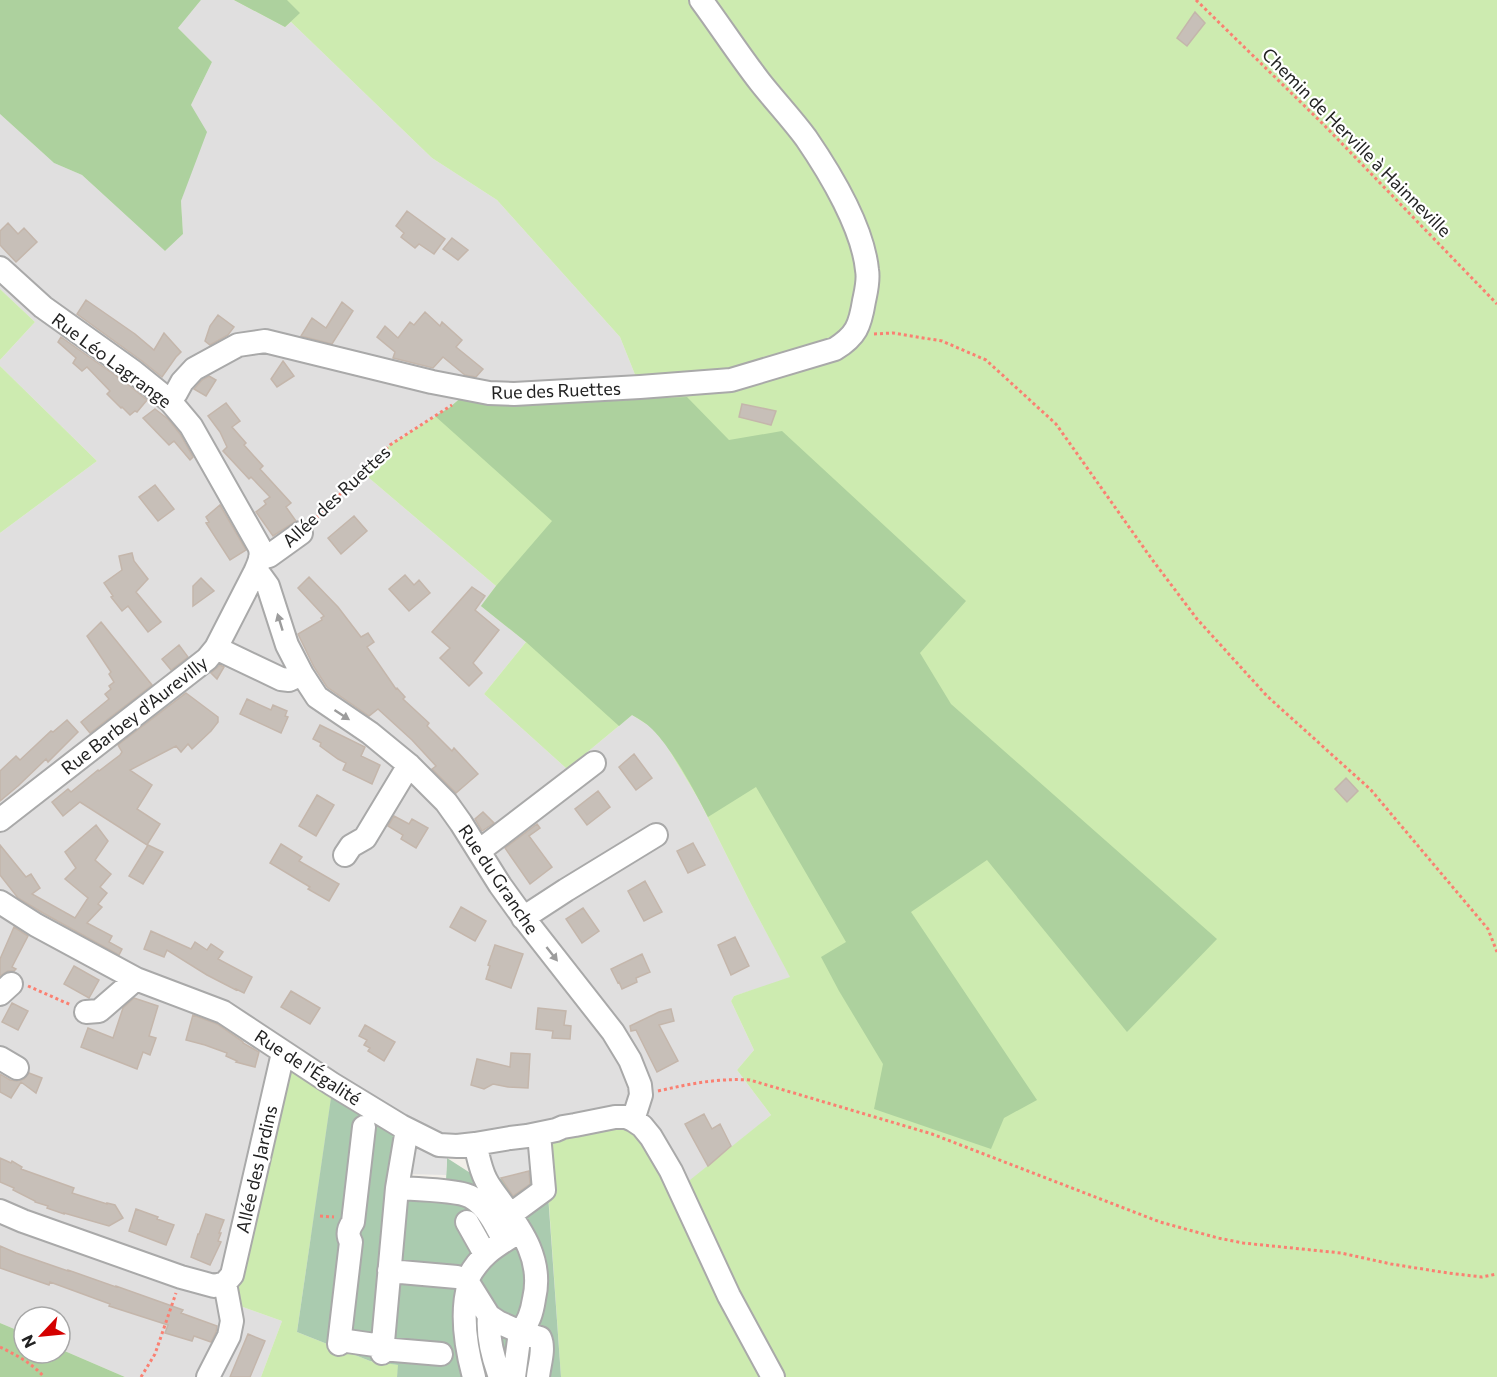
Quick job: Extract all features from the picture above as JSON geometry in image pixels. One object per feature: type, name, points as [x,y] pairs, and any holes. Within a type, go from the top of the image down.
[{"type":"street","points":[[701,0],[759,80],[805,138],[837,189],[854,222],[865,254],[868,272],[862,316],[854,335]]},
{"type":"street","name":"Rue Léo Lagrange","points":[[0,268],[43,308],[170,400],[190,426],[209,457],[259,546],[258,565]]},
{"type":"street","name":"Rue des Ruettes","points":[[170,400],[189,373],[199,365],[238,345],[265,341],[432,382],[470,390],[514,394],[731,380],[835,349],[854,335]]},
{"type":"street","name":"Allée des Ruettes","points":[[258,565],[301,533]]},
{"type":"street","name":"Rue Barbey d'Aurevilly","points":[[0,820],[207,659],[216,648],[258,565]]},
{"type":"street","name":"Rue du Granche","points":[[258,565],[260,575],[268,586],[287,645],[302,674],[321,701],[370,733],[409,765],[446,802],[524,918],[618,1039],[635,1071],[641,1095]]},
{"type":"street","points":[[216,648],[282,679],[289,680],[302,674]]},
{"type":"street","points":[[479,851],[594,764]]},
{"type":"street","points":[[345,855],[351,846],[365,838],[409,765]]},
{"type":"street","points":[[524,918],[656,835]]},
{"type":"street","name":"Rue de l'Égalité","points":[[0,902],[36,925],[136,979],[223,1012],[332,1084],[406,1129],[439,1145],[457,1146],[540,1134],[615,1117],[633,1120]]},
{"type":"street","points":[[86,1012],[99,1011],[136,979]]},
{"type":"street","name":"Allée des Jardins","points":[[225,1284],[232,1275],[283,1053]]},
{"type":"street","points":[[641,1095],[633,1120],[642,1126],[651,1137],[671,1171],[729,1296],[773,1377]]},
{"type":"street","points":[[364,1127],[339,1342],[382,1349],[441,1354]]},
{"type":"street","points":[[382,1349],[397,1188],[406,1129]]},
{"type":"street","points":[[474,1377],[467,1347],[465,1316],[468,1282],[485,1254],[512,1229],[544,1190],[540,1134]]},
{"type":"street","points":[[475,1144],[485,1179],[512,1229],[533,1255],[537,1279],[535,1295],[530,1315],[519,1332],[514,1377]]},
{"type":"street","points":[[397,1188],[468,1195],[491,1217],[512,1229]]},
{"type":"street","points":[[0,1211],[181,1277],[213,1286],[225,1284],[232,1320],[229,1336],[208,1377]]},
{"type":"street","points":[[467,1222],[485,1254]]},
{"type":"street","points":[[389,1271],[457,1277],[468,1282],[489,1316],[519,1332],[542,1340],[538,1377]]},
{"type":"street","points":[[489,1316],[491,1346],[501,1377]]},
{"type":"path","name":"Chemin de Herville à Hainneville","points":[[1196,0],[1323,124],[1497,304]]},
{"type":"path","points":[[854,335],[893,333],[942,341],[986,360],[1056,424],[1197,619],[1267,696],[1371,790],[1488,929],[1497,952]]},
{"type":"path","name":"Allée des Ruettes","points":[[301,533],[390,445],[449,408],[470,390]]},
{"type":"path","points":[[6,989],[19,983],[86,1012]]},
{"type":"path","points":[[641,1095],[701,1082],[727,1079],[750,1080],[932,1134],[1160,1222],[1208,1235],[1244,1243],[1341,1254],[1448,1273],[1482,1276],[1497,1274]]},
{"type":"path","points":[[141,1377],[155,1354],[181,1277]]},
{"type":"path","points":[[0,1347],[24,1359],[44,1377]]},
{"type":"shaded area","points":[[201,0],[234,0],[285,27],[291,22],[432,158],[497,200],[620,337],[640,387],[470,390],[449,408],[390,445],[362,472],[496,586],[482,606],[526,642],[484,694],[567,769],[632,715],[651,727],[666,745],[699,800],[791,978],[734,996],[731,1001],[754,1050],[737,1070],[771,1115],[680,1189],[651,1137],[432,1142],[229,1302],[282,1321],[261,1377],[125,1377],[72,1354],[72,1305],[12,1305],[12,1328],[0,1323],[0,533],[97,461],[0,366],[0,360],[35,322],[0,289],[0,114],[54,163],[82,175],[165,251],[183,234],[181,201],[190,173],[191,105],[212,62],[178,28]]},
{"type":"shaded area","points":[[527,1142],[534,1169],[497,1179],[489,1151]]},
{"type":"shaded area","points":[[409,1145],[420,1145],[434,1157],[447,1158],[446,1175],[407,1174]]},
{"type":"green space","points":[[0,0],[201,0],[178,28],[212,62],[191,105],[207,132],[181,201],[183,234],[165,251],[82,175],[54,163],[0,114]]},
{"type":"green space","points":[[234,0],[1497,0],[1497,1377],[561,1377],[544,1133],[620,1117],[680,1188],[771,1115],[737,1070],[754,1050],[731,1001],[734,996],[790,977],[699,800],[666,745],[651,727],[632,715],[567,769],[484,694],[526,642],[481,606],[496,586],[362,472],[390,445],[449,408],[470,390],[640,387],[620,337],[497,200],[432,158],[291,22],[285,27]]},
{"type":"green space","points":[[234,0],[287,0],[300,13],[285,27]]},
{"type":"green space","points":[[0,289],[35,322],[0,360]]},
{"type":"green space","points":[[0,366],[97,461],[0,533]]},
{"type":"green space","points":[[463,396],[520,403],[687,397],[729,440],[782,431],[966,601],[920,653],[951,704],[1217,939],[1127,1032],[987,860],[911,912],[1037,1100],[1004,1118],[991,1149],[874,1109],[883,1064],[821,957],[846,942],[756,787],[708,817],[675,759],[650,727],[632,715],[619,726],[526,642],[481,606],[552,521],[435,416]]},
{"type":"green space","points":[[283,1053],[333,1085],[297,1332],[370,1361],[399,1365],[397,1377],[261,1377],[282,1321],[229,1302]]},
{"type":"green space","points":[[332,1091],[402,1135],[394,1176],[446,1181],[447,1158],[475,1176],[495,1180],[546,1166],[561,1377],[397,1377],[398,1365],[370,1361],[297,1332]]},
{"type":"green space","points":[[0,1323],[12,1328],[12,1365],[72,1365],[72,1354],[125,1377],[0,1377]]},
{"type":"building","points":[[1195,12],[1205,23],[1187,46],[1177,38]]},
{"type":"building","points":[[407,211],[445,239],[434,254],[419,244],[415,248],[401,237],[404,233],[396,226]]},
{"type":"building","points":[[8,223],[18,234],[24,228],[37,242],[16,262],[0,245],[0,231]]},
{"type":"building","points":[[452,238],[468,250],[458,260],[443,249]]},
{"type":"building","points":[[86,300],[154,350],[164,333],[181,352],[162,377],[77,314]]},
{"type":"building","points":[[342,302],[353,311],[332,344],[301,336],[312,318],[326,328]]},
{"type":"building","points":[[425,312],[440,326],[442,322],[462,340],[456,347],[483,369],[476,377],[465,375],[443,357],[433,368],[393,358],[395,352],[377,337],[385,326],[398,338],[410,322],[414,325]]},
{"type":"building","points":[[218,315],[234,327],[228,335],[210,345],[205,341],[210,326]]},
{"type":"building","points":[[61,337],[147,400],[137,412],[130,415],[107,394],[110,391],[87,367],[82,371],[73,363],[76,358],[58,342]]},
{"type":"building","points":[[283,361],[294,376],[277,387],[271,379]]},
{"type":"building","points":[[209,376],[216,380],[206,396],[194,389]]},
{"type":"building","points":[[226,403],[240,421],[232,427],[246,443],[244,445],[263,466],[260,469],[291,503],[286,507],[296,521],[273,536],[256,512],[266,504],[264,501],[270,497],[251,477],[249,479],[223,451],[227,447],[220,432],[208,416]]},
{"type":"building","points":[[742,404],[776,411],[771,425],[739,417]]},
{"type":"building","points":[[155,409],[168,419],[180,434],[193,457],[190,460],[174,441],[169,445],[143,418]]},
{"type":"building","points":[[155,485],[174,509],[158,521],[139,497]]},
{"type":"building","points":[[220,505],[246,550],[230,560],[206,523],[209,522],[206,517]]},
{"type":"building","points":[[354,516],[367,531],[341,554],[328,538]]},
{"type":"building","points":[[132,553],[134,561],[148,579],[136,592],[161,622],[148,632],[128,606],[122,611],[104,583],[122,570],[119,556]]},
{"type":"building","points":[[405,575],[414,585],[419,580],[430,593],[409,611],[389,589]]},
{"type":"building","points":[[309,577],[338,607],[361,637],[368,633],[374,642],[367,647],[396,689],[405,697],[403,699],[429,723],[427,726],[452,751],[454,748],[478,774],[456,793],[432,769],[436,766],[412,740],[378,709],[369,716],[327,687],[314,667],[298,634],[322,620],[324,616],[298,588]]},
{"type":"building","points":[[201,578],[214,591],[193,606],[193,586]]},
{"type":"building","points":[[472,587],[485,596],[475,610],[499,630],[473,663],[482,673],[469,686],[440,658],[450,648],[432,632]]},
{"type":"building","points":[[101,622],[152,685],[90,733],[81,722],[109,699],[105,694],[114,682],[109,674],[111,672],[87,636]]},
{"type":"building","points":[[179,645],[188,657],[171,670],[162,659]]},
{"type":"building","points":[[220,665],[224,667],[217,679],[211,673]]},
{"type":"building","points":[[186,693],[218,717],[218,722],[192,749],[188,744],[181,752],[176,746],[130,770],[152,785],[137,809],[160,824],[147,845],[80,802],[63,816],[52,802],[68,789],[71,792],[120,755],[122,752],[118,745]]},
{"type":"building","points":[[247,699],[271,710],[273,705],[287,711],[285,716],[288,717],[281,733],[240,714]]},
{"type":"building","points":[[67,720],[78,732],[48,762],[46,759],[0,801],[0,771],[16,756],[20,760],[51,731],[53,732]]},
{"type":"building","points":[[320,725],[365,747],[361,756],[380,765],[372,784],[343,770],[346,763],[313,739]]},
{"type":"building","points":[[634,754],[652,778],[636,790],[619,767]]},
{"type":"building","points":[[1346,778],[1358,791],[1347,802],[1335,789]]},
{"type":"building","points":[[598,791],[610,807],[587,825],[575,809]]},
{"type":"building","points":[[317,795],[334,805],[316,836],[299,826]]},
{"type":"building","points":[[483,812],[494,823],[482,831],[475,819]]},
{"type":"building","points":[[394,816],[409,824],[412,819],[428,828],[416,848],[401,839],[403,835],[388,826]]},
{"type":"building","points":[[537,824],[540,828],[529,836],[552,867],[530,884],[505,848]]},
{"type":"building","points":[[96,825],[108,841],[95,860],[111,874],[100,887],[107,893],[98,904],[102,907],[87,923],[112,936],[109,942],[122,949],[119,955],[18,898],[0,875],[0,845],[26,877],[31,874],[40,888],[32,894],[75,918],[88,898],[65,879],[76,868],[65,852]]},
{"type":"building","points":[[693,843],[705,865],[688,873],[677,851]]},
{"type":"building","points":[[281,844],[302,857],[299,861],[339,884],[329,901],[270,863]]},
{"type":"building","points":[[148,845],[163,852],[143,884],[129,876]]},
{"type":"building","points":[[645,881],[662,912],[644,921],[628,891]]},
{"type":"building","points":[[461,907],[486,921],[475,941],[450,927]]},
{"type":"building","points":[[583,908],[599,931],[582,943],[566,919]]},
{"type":"building","points":[[14,927],[28,936],[12,967],[16,969],[0,976],[0,959]]},
{"type":"building","points":[[151,931],[191,949],[195,942],[207,950],[211,944],[223,952],[218,959],[252,977],[244,993],[207,975],[167,950],[164,957],[144,949]]},
{"type":"building","points":[[735,937],[749,966],[731,975],[718,945]]},
{"type":"building","points":[[495,945],[523,954],[511,988],[486,979]]},
{"type":"building","points":[[642,954],[650,972],[636,978],[637,982],[622,989],[611,969]]},
{"type":"building","points":[[74,966],[99,980],[89,998],[64,984]]},
{"type":"building","points":[[291,991],[320,1008],[310,1024],[281,1007]]},
{"type":"building","points":[[134,998],[158,1006],[149,1036],[156,1038],[150,1055],[143,1052],[137,1069],[81,1047],[88,1028],[113,1038],[123,1008]]},
{"type":"building","points":[[12,1003],[28,1011],[18,1030],[2,1022]]},
{"type":"building","points":[[538,1008],[566,1011],[564,1025],[571,1026],[570,1039],[552,1038],[553,1031],[536,1029]]},
{"type":"building","points":[[671,1009],[674,1021],[659,1025],[678,1061],[657,1072],[636,1030],[631,1031],[630,1026],[659,1012]]},
{"type":"building","points":[[193,1015],[217,1024],[259,1052],[255,1067],[236,1062],[226,1056],[227,1053],[186,1040]]},
{"type":"building","points":[[365,1025],[395,1042],[384,1061],[368,1051],[370,1048],[364,1045],[367,1040],[359,1036]]},
{"type":"building","points":[[511,1053],[530,1054],[528,1088],[493,1084],[484,1089],[471,1085],[477,1059],[510,1067]]},
{"type":"building","points":[[29,1073],[42,1078],[36,1093],[21,1082],[11,1098],[0,1092],[0,1074],[17,1081],[24,1079]]},
{"type":"building","points":[[704,1114],[712,1129],[720,1124],[731,1146],[708,1166],[685,1124]]},
{"type":"building","points":[[0,1158],[11,1163],[12,1161],[22,1167],[21,1169],[74,1188],[72,1193],[115,1205],[123,1218],[109,1226],[47,1208],[48,1206],[35,1202],[0,1182]]},
{"type":"building","points":[[529,1171],[530,1184],[513,1196],[501,1178]]},
{"type":"building","points":[[136,1209],[174,1225],[166,1245],[129,1231]]},
{"type":"building","points":[[206,1214],[224,1220],[219,1233],[221,1233],[218,1241],[221,1242],[210,1265],[191,1257]]},
{"type":"building","points":[[0,1246],[183,1310],[181,1313],[217,1326],[216,1332],[211,1342],[194,1336],[192,1341],[165,1333],[168,1325],[109,1306],[110,1304],[50,1282],[49,1285],[0,1268]]},
{"type":"building","points":[[248,1334],[265,1341],[250,1377],[230,1377]]}]
